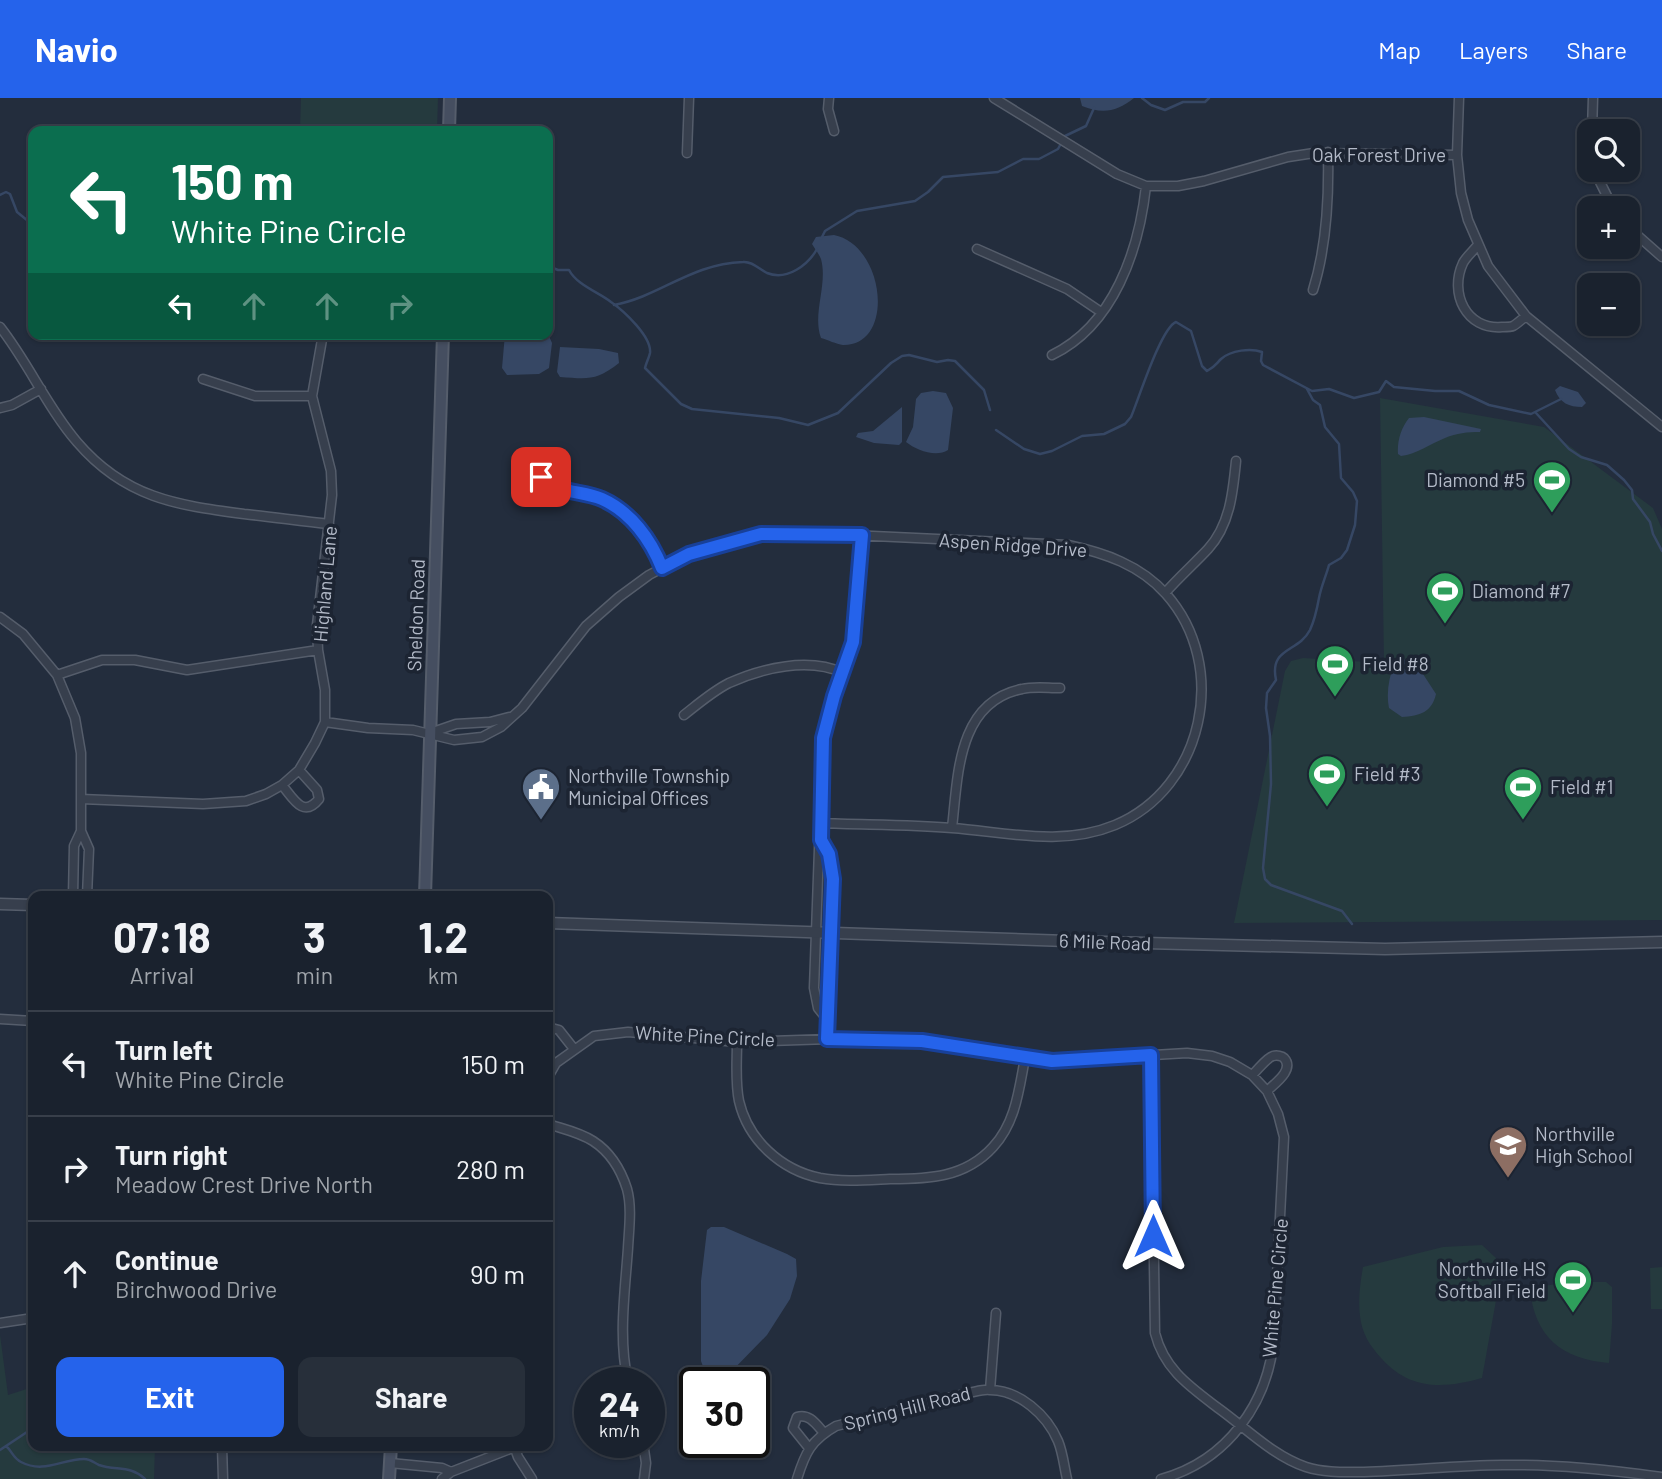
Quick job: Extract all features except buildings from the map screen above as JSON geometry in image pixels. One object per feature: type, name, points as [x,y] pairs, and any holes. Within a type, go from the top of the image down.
[{"type":"main road","points":[[449,126],[450,98]]},
{"type":"main road","name":"Sheldon Road","points":[[425,891],[443,340]]},
{"type":"main road","points":[[388,1479],[391,1451]]},
{"type":"street","points":[[687,153],[689,98]]},
{"type":"street","points":[[829,98],[828,109],[834,131]]},
{"type":"street","name":"Oak Forest Drive","points":[[994,98],[1116,174],[1146,186],[1178,186],[1289,157],[1328,152],[1457,155]]},
{"type":"street","points":[[1459,98],[1457,155],[1461,193],[1478,246],[1500,284],[1526,316],[1662,427]]},
{"type":"street","points":[[1592,119],[1593,98]]},
{"type":"street","points":[[1313,290],[1319,272],[1322,246],[1328,186],[1328,152]]},
{"type":"street","points":[[1052,355],[1069,347],[1086,331],[1119,286],[1130,261],[1143,215],[1146,186]]},
{"type":"street","points":[[1640,238],[1662,257]]},
{"type":"street","points":[[1478,246],[1464,261],[1458,280],[1458,296],[1465,311],[1475,322],[1492,328],[1512,327],[1526,316]]},
{"type":"street","points":[[976,249],[1058,285],[1101,312]]},
{"type":"street","points":[[0,327],[76,441],[114,476],[162,500],[186,506],[329,524]]},
{"type":"street","name":"Highland Lane","points":[[81,799],[203,804],[246,801],[282,785],[299,770],[325,722],[325,690],[317,625],[332,481],[312,396],[322,340]]},
{"type":"street","points":[[203,379],[255,396],[312,396]]},
{"type":"street","points":[[0,408],[12,405],[40,389]]},
{"type":"street","points":[[1165,593],[1208,549],[1222,529],[1231,502],[1236,461]]},
{"type":"street","points":[[557,488],[604,500],[620,510],[647,538],[662,568]]},
{"type":"street","name":"Aspen Ridge Drive","points":[[325,722],[430,733],[454,740],[482,737],[501,727],[527,701],[586,626],[619,597],[662,568],[689,554],[761,534],[862,535],[1068,545],[1100,552],[1123,561],[1165,593],[1180,613],[1197,652],[1202,681],[1202,702],[1193,744],[1183,764],[1162,793],[1127,820],[1083,835],[1060,837],[952,828],[820,823]]},
{"type":"street","points":[[826,1018],[818,1008],[814,988],[823,738],[853,642],[862,535]]},
{"type":"street","points":[[0,617],[23,634],[57,675],[75,718],[82,753],[81,831],[89,849],[87,891]]},
{"type":"street","points":[[57,675],[102,660],[135,660],[187,670],[318,650]]},
{"type":"street","points":[[684,715],[728,684],[767,670],[813,666],[833,668],[843,673]]},
{"type":"street","points":[[952,828],[963,744],[977,717],[996,699],[1011,691],[1024,688],[1060,688]]},
{"type":"street","points":[[430,733],[456,724],[490,722],[510,716]]},
{"type":"street","points":[[282,785],[299,807],[306,809],[313,806],[319,799],[317,790],[299,770]]},
{"type":"street","points":[[73,891],[74,846],[81,831]]},
{"type":"street","points":[[821,840],[829,854],[833,879],[827,1039]]},
{"type":"street","points":[[0,904],[28,905]]},
{"type":"street","name":"6 Mile Road","points":[[553,923],[1385,948],[1662,942]]},
{"type":"street","points":[[0,1019],[28,1021]]},
{"type":"street","points":[[553,1028],[559,1030],[574,1049]]},
{"type":"street","name":"White Pine Circle","points":[[553,1068],[556,1063],[594,1036],[628,1032],[737,1042],[827,1039],[922,1041],[1052,1061],[1187,1052],[1212,1055],[1230,1062],[1252,1076],[1267,1091],[1283,1128],[1285,1152],[1274,1340],[1265,1380],[1242,1426],[1222,1447],[1191,1468],[1161,1479]]},
{"type":"street","points":[[737,1042],[740,1102],[754,1135],[780,1161],[807,1175],[828,1179],[934,1178],[971,1165],[992,1149],[1011,1120],[1025,1058]]},
{"type":"street","points":[[1151,1055],[1153,1318],[1157,1344],[1174,1373],[1282,1456],[1309,1468],[1329,1472],[1397,1475],[1501,1465],[1556,1465],[1662,1477]]},
{"type":"street","points":[[1252,1076],[1271,1057],[1284,1058],[1287,1065],[1285,1074],[1267,1091]]},
{"type":"street","points":[[553,1060],[556,1063]]},
{"type":"street","points":[[553,1126],[577,1133],[608,1154],[620,1171],[627,1191],[630,1214],[622,1339],[626,1367]]},
{"type":"street","points":[[990,1390],[996,1313]]},
{"type":"street","points":[[0,1323],[28,1319]]},
{"type":"street","name":"Spring Hill Road","points":[[797,1479],[809,1448],[824,1433],[836,1426],[990,1390],[1025,1401],[1043,1417],[1059,1443],[1066,1479]]},
{"type":"street","name":"Spring Hill Road","points":[[809,1448],[793,1428],[797,1417],[803,1415],[809,1418],[824,1433]]},
{"type":"street","points":[[222,1451],[223,1479]]},
{"type":"street","points":[[442,1479],[451,1472],[503,1451]]},
{"type":"street","points":[[516,1451],[532,1479]]},
{"type":"street","points":[[644,1479],[645,1458]]},
{"type":"street","points":[[390,1463],[442,1468],[451,1472]]},
{"type":"green space","points":[[301,98],[438,98],[437,126],[300,126]]},
{"type":"green space","points":[[1380,398],[1544,427],[1653,508],[1662,529],[1662,920],[1234,923],[1285,671],[1291,661],[1303,658],[1384,663]]},
{"type":"green space","points":[[1482,1245],[1496,1258],[1497,1295],[1482,1378],[1441,1385],[1416,1382],[1404,1377],[1382,1359],[1365,1334],[1359,1304],[1363,1267],[1443,1247]]},
{"type":"green space","points":[[1662,1267],[1662,1309],[1651,1309],[1650,1268]]},
{"type":"green space","name":"Northville HS Softball Field","points":[[1570,1282],[1606,1282],[1612,1287],[1609,1363],[1592,1361],[1564,1350],[1544,1332],[1537,1320],[1530,1288]]},
{"type":"green space","points":[[0,1335],[8,1395],[28,1389],[28,1451],[155,1451],[154,1479],[0,1479]]},
{"type":"water","points":[[1080,98],[1134,98],[1115,109],[1103,111],[1082,106]]},
{"type":"water","points":[[834,235],[851,243],[864,257],[873,274],[878,294],[877,313],[871,330],[860,341],[843,345],[821,338],[818,319],[823,269],[821,259],[812,244],[816,237]]},
{"type":"water","points":[[504,340],[551,340],[549,368],[539,374],[507,375],[502,368]]},
{"type":"water","points":[[560,347],[618,353],[619,363],[604,373],[591,377],[560,377],[557,372]]},
{"type":"water","points":[[1560,386],[1578,392],[1586,403],[1582,407],[1566,403],[1555,390]]},
{"type":"water","points":[[921,393],[946,393],[953,408],[948,450],[938,453],[915,448],[906,442],[913,427],[916,399]]},
{"type":"water","points":[[902,407],[902,442],[899,445],[874,443],[856,437],[858,433],[873,431]]},
{"type":"water","points":[[1424,417],[1481,429],[1480,432],[1449,436],[1401,456],[1398,454],[1398,444],[1406,422],[1409,418]]},
{"type":"water","points":[[1404,659],[1423,674],[1436,694],[1432,705],[1424,712],[1402,717],[1389,708],[1388,691],[1394,664]]},
{"type":"water","points":[[711,1227],[724,1227],[796,1259],[797,1276],[790,1299],[767,1335],[736,1367],[703,1367],[701,1361],[701,1281],[707,1230]]},
{"type":"waterway","points":[[1142,98],[1165,110],[1183,102],[1205,102],[1209,98]]},
{"type":"waterway","points":[[821,239],[825,231],[857,211],[915,201],[943,177],[998,172],[1023,159],[1039,159],[1058,149],[1065,136],[1086,126],[1094,108]]},
{"type":"waterway","points":[[0,195],[6,192],[10,194],[17,212],[28,221]]},
{"type":"waterway","points":[[614,305],[631,301],[691,274],[724,264],[746,262],[767,273],[782,275],[802,266],[817,249]]},
{"type":"waterway","points":[[553,268],[569,270],[577,280],[630,318],[647,340],[650,353],[645,368],[681,404],[692,409],[779,418],[808,425],[838,413],[891,363],[909,355],[937,362],[955,361],[984,390],[990,410]]},
{"type":"waterway","points":[[996,430],[1024,449],[1040,454],[1082,436],[1104,434],[1125,424],[1131,417],[1164,337],[1176,322],[1191,331],[1202,366],[1207,371],[1230,354],[1252,350],[1262,352],[1263,365],[1312,391],[1329,389],[1354,398],[1379,392],[1386,381],[1394,387],[1459,391],[1489,405],[1531,414],[1561,399]]},
{"type":"waterway","points":[[1307,389],[1313,400],[1320,405],[1325,427],[1339,444],[1341,478],[1357,501],[1355,525],[1347,550],[1341,558],[1329,565],[1310,630],[1299,643],[1281,656],[1275,669],[1276,680],[1267,693],[1271,784],[1263,868],[1265,879],[1271,885],[1342,911],[1352,924]]},
{"type":"waterway","points":[[1536,413],[1569,449],[1581,457],[1607,465],[1624,480],[1632,490],[1633,499],[1650,522],[1662,551]]},
{"type":"waterway","points":[[0,1450],[28,1431]]},
{"type":"waterway","points":[[6,1446],[18,1460],[37,1467],[86,1459],[105,1467],[134,1472],[145,1479]]},
{"type":"place","name":"Diamond #5","points":[[1552,514]]},
{"type":"place","name":"Diamond #7","points":[[1445,625]]},
{"type":"place","name":"Field #8","points":[[1335,698]]},
{"type":"place","name":"Field #3","points":[[1327,808]]},
{"type":"place","name":"Northville Township Municipal Offices","points":[[541,821]]},
{"type":"place","name":"Field #1","points":[[1523,821]]},
{"type":"place","name":"Northville High School","points":[[1508,1179]]},
{"type":"place","name":"Northville HS Softball Field","points":[[1573,1314]]},
{"type":"route","points":[[541,477],[557,488],[604,500],[620,510],[647,538],[662,568],[689,554],[761,534],[862,535],[853,642],[823,738],[821,840],[829,854],[833,879],[827,1039],[944,1043],[1052,1061],[1151,1055],[1153,1236]]}]
